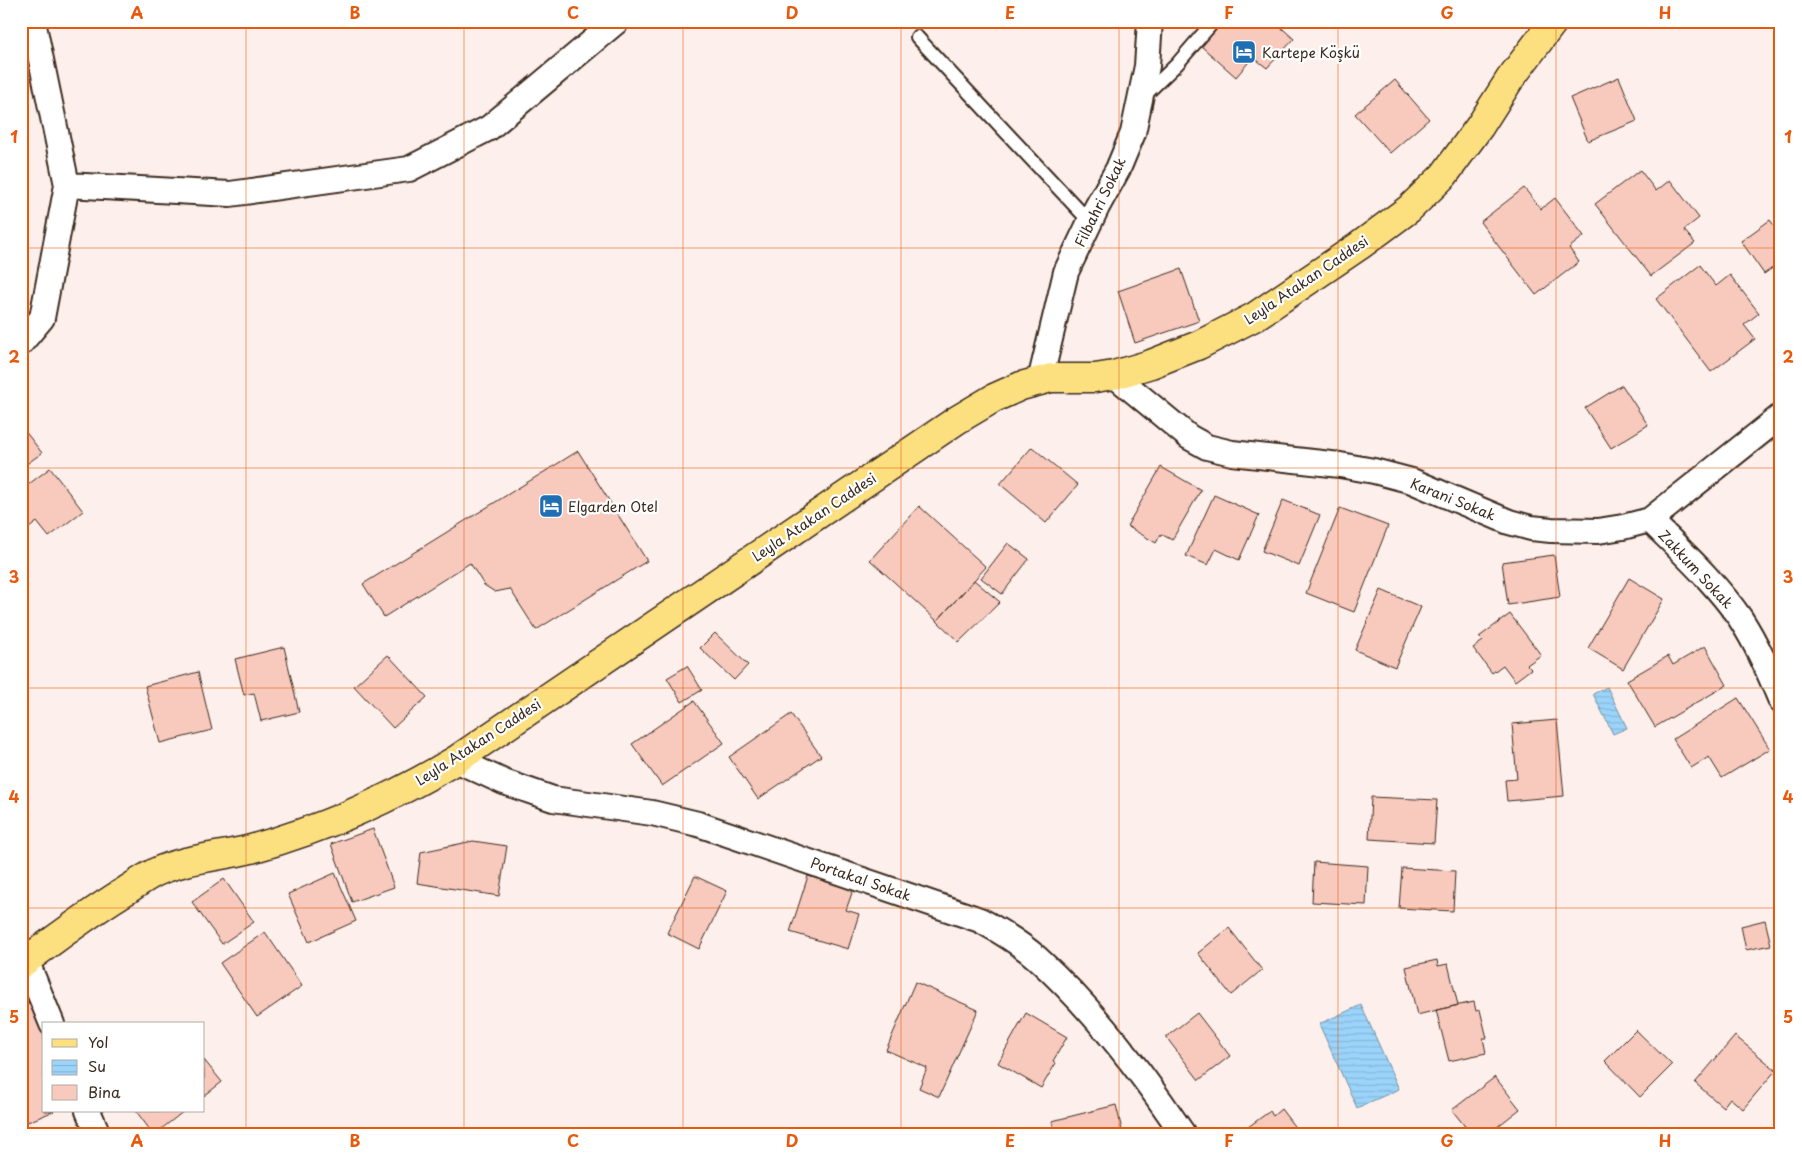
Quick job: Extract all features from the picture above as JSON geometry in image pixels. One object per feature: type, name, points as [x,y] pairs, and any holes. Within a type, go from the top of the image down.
[{"type":"main road","name":"Leyla Atakan Caddesi","points":[[24,962],[76,923],[155,873],[176,864],[251,849],[309,830],[425,779],[456,760],[957,420],[994,398],[1021,386],[1051,378],[1095,378],[1114,375],[1151,364],[1199,346],[1254,317],[1359,246],[1409,209],[1444,175],[1480,126],[1510,79],[1554,21]]},
{"type":"street","points":[[21,343],[42,318],[67,185],[33,21]]},
{"type":"street","points":[[67,185],[230,194],[409,170],[489,128],[617,21]]},
{"type":"street","name":"Filbahri Sokak","points":[[1040,381],[1066,272],[1118,169],[1133,132],[1147,66],[1150,21]]},
{"type":"street","name":"Karani Sokak","points":[[1114,375],[1189,437],[1206,446],[1232,454],[1340,465],[1374,471],[1412,481],[1509,522],[1531,528],[1574,532],[1622,527],[1650,520],[1781,416]]},
{"type":"street","name":"Zakkum Sokak","points":[[1650,520],[1714,585],[1741,620],[1763,659],[1781,701]]},
{"type":"street","name":"Portakal Sokak","points":[[456,760],[504,782],[553,799],[652,813],[698,824],[980,920],[1019,944],[1062,982],[1100,1024],[1161,1101],[1183,1134]]},
{"type":"street","points":[[24,962],[51,1022]]},
{"type":"street","points":[[88,1112],[98,1134]]},
{"type":"lane","points":[[1140,100],[1177,64],[1214,21]]},
{"type":"lane","points":[[917,37],[1090,222]]},
{"type":"water","points":[[1607,687],[1627,728],[1613,734],[1593,694]]},
{"type":"water","points":[[1361,1005],[1399,1089],[1357,1108],[1319,1024]]},
{"type":"building","name":"Kartepe Köşkü","points":[[1223,21],[1274,21],[1294,39],[1267,68],[1253,57],[1236,77],[1201,46]]},
{"type":"building","points":[[1619,77],[1637,121],[1588,141],[1570,98]]},
{"type":"building","points":[[1395,80],[1429,119],[1390,153],[1355,114]]},
{"type":"building","points":[[1640,170],[1656,191],[1670,180],[1699,218],[1684,230],[1695,243],[1651,276],[1595,204]]},
{"type":"building","points":[[1524,188],[1541,209],[1555,198],[1584,236],[1569,248],[1579,262],[1536,295],[1480,222]]},
{"type":"building","points":[[1770,220],[1781,235],[1781,262],[1764,274],[1741,241]]},
{"type":"building","points":[[1700,265],[1716,286],[1730,275],[1759,313],[1744,325],[1755,339],[1711,372],[1656,299]]},
{"type":"building","points":[[1181,269],[1199,321],[1135,343],[1118,291]]},
{"type":"building","points":[[1781,328],[1781,375],[1773,373]]},
{"type":"building","points":[[1622,385],[1648,425],[1611,448],[1585,408]]},
{"type":"building","points":[[21,426],[42,453],[21,468]]},
{"type":"building","points":[[1032,447],[1078,485],[1046,523],[1000,484]]},
{"type":"building","name":"Elgarden Otel","points":[[578,451],[647,561],[536,630],[510,589],[495,592],[484,585],[470,563],[384,617],[363,584]]},
{"type":"building","points":[[1161,467],[1201,490],[1172,540],[1161,534],[1156,543],[1127,526]]},
{"type":"building","points":[[50,468],[83,511],[49,537],[37,522],[29,528],[21,519],[21,490]]},
{"type":"building","points":[[1214,495],[1259,515],[1239,560],[1216,549],[1208,565],[1186,556]]},
{"type":"building","points":[[1283,500],[1320,515],[1299,566],[1262,551]]},
{"type":"building","points":[[919,506],[986,567],[937,621],[870,560]]},
{"type":"building","points":[[1340,508],[1388,526],[1354,612],[1306,593]]},
{"type":"building","points":[[1008,543],[1029,559],[1002,594],[981,578]]},
{"type":"building","points":[[1554,555],[1560,597],[1508,605],[1502,562]]},
{"type":"building","points":[[1629,578],[1664,599],[1623,669],[1588,648]]},
{"type":"building","points":[[974,580],[1000,602],[959,642],[937,621]]},
{"type":"building","points":[[1381,590],[1421,607],[1395,667],[1355,650]]},
{"type":"building","points":[[1510,614],[1541,655],[1527,665],[1531,669],[1515,681],[1503,665],[1492,673],[1473,648],[1483,641],[1479,637]]},
{"type":"building","points":[[715,633],[748,665],[734,680],[700,648]]},
{"type":"building","points":[[1705,646],[1727,685],[1655,727],[1627,680],[1668,656],[1673,665]]},
{"type":"building","points":[[284,647],[299,712],[261,721],[254,693],[244,695],[235,659]]},
{"type":"building","points":[[388,655],[427,697],[393,728],[354,686]]},
{"type":"building","points":[[687,666],[702,690],[682,702],[667,678]]},
{"type":"building","points":[[198,672],[212,730],[160,743],[145,686]]},
{"type":"building","points":[[1738,698],[1770,749],[1722,778],[1709,757],[1691,768],[1673,739]]},
{"type":"building","points":[[694,701],[724,743],[662,786],[632,744]]},
{"type":"building","points":[[791,714],[821,756],[758,799],[729,757]]},
{"type":"building","points":[[1557,720],[1564,796],[1507,801],[1505,780],[1517,779],[1512,724]]},
{"type":"building","points":[[1371,797],[1437,800],[1434,843],[1369,839]]},
{"type":"building","points":[[373,829],[394,887],[352,902],[331,844]]},
{"type":"building","points":[[473,841],[507,846],[499,896],[417,883],[421,852]]},
{"type":"building","points":[[1314,862],[1368,866],[1366,905],[1312,902]]},
{"type":"building","points":[[1402,868],[1455,871],[1453,911],[1399,908]]},
{"type":"building","points":[[335,873],[356,921],[309,942],[288,894]]},
{"type":"building","points":[[695,876],[727,891],[699,949],[667,933]]},
{"type":"building","points":[[808,876],[853,890],[846,910],[859,914],[848,949],[790,932]]},
{"type":"building","points":[[224,879],[254,922],[222,944],[192,902]]},
{"type":"building","points":[[1765,920],[1771,945],[1746,950],[1741,926]]},
{"type":"building","points":[[1229,928],[1262,970],[1231,995],[1198,953]]},
{"type":"building","points":[[265,932],[302,986],[257,1017],[220,963]]},
{"type":"building","points":[[1437,960],[1438,966],[1448,964],[1458,1005],[1417,1015],[1406,967]]},
{"type":"building","points":[[915,982],[978,1010],[939,1097],[919,1088],[927,1068],[886,1050]]},
{"type":"building","points":[[31,1002],[42,1029],[42,1112],[52,1112],[28,1122],[21,1107],[21,1006]]},
{"type":"building","points":[[1474,1002],[1476,1011],[1480,1010],[1487,1038],[1483,1038],[1486,1053],[1449,1061],[1436,1010]]},
{"type":"building","points":[[1026,1013],[1067,1037],[1053,1061],[1056,1063],[1041,1088],[998,1063]]},
{"type":"building","points":[[1197,1013],[1230,1056],[1199,1080],[1166,1037]]},
{"type":"building","points":[[1636,1030],[1672,1065],[1640,1097],[1605,1061]]},
{"type":"building","points":[[1735,1036],[1776,1070],[1743,1109],[1730,1098],[1723,1107],[1695,1083]]},
{"type":"building","points":[[205,1061],[222,1082],[205,1095]]},
{"type":"building","points":[[1495,1077],[1520,1109],[1488,1134],[1471,1134],[1452,1110]]},
{"type":"building","points":[[1116,1105],[1123,1134],[1055,1134],[1052,1121]]},
{"type":"building","points":[[1281,1109],[1300,1134],[1247,1134],[1244,1130],[1270,1111],[1273,1116]]},
{"type":"building","points":[[137,1112],[183,1112],[155,1134],[153,1134]]},
{"type":"building","points":[[1465,1126],[1471,1134],[1455,1134]]},
{"type":"place","name":"Kartepe Köşkü","points":[[1244,52]]},
{"type":"place","name":"Elgarden Otel","points":[[551,506]]}]
